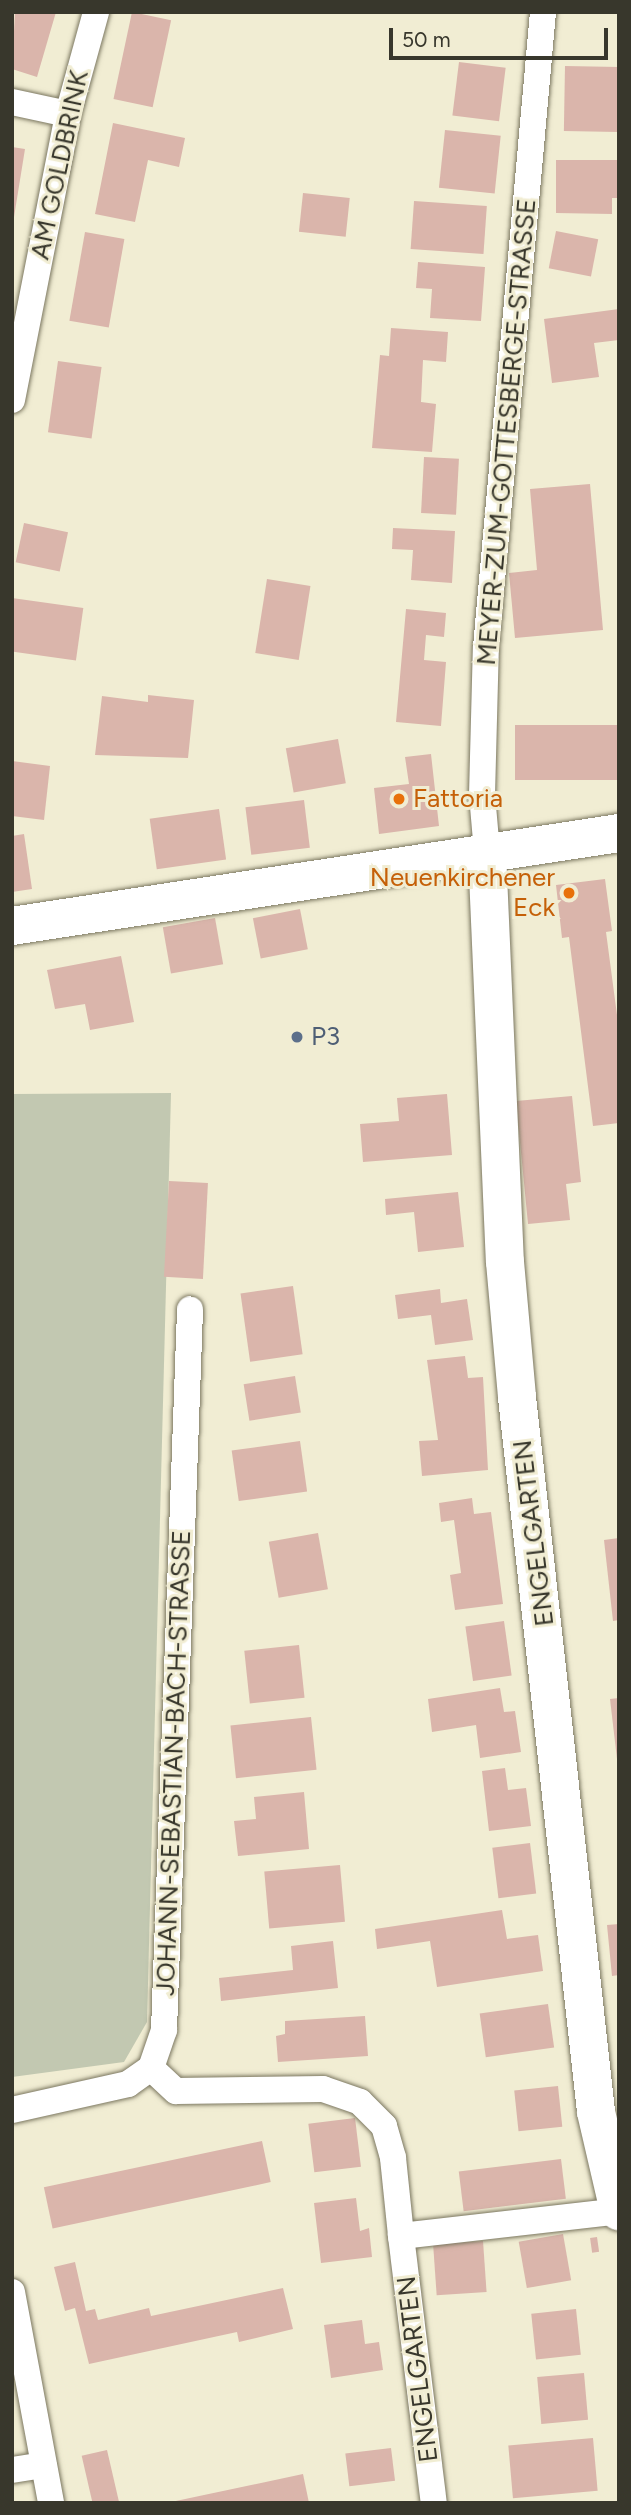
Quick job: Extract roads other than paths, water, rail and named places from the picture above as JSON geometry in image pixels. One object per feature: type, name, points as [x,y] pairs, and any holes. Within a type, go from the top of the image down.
[{"type":"street","name":"AM GOLDBRINK","points":[[12,400],[68,114],[96,12]]},
{"type":"street","name":"MEYER-ZUM-GOTTESBERGE-STRASSE","points":[[487,852],[482,795],[486,647],[543,12]]},
{"type":"street","points":[[12,102],[68,114]]},
{"type":"street","points":[[12,926],[619,834]]},
{"type":"street","name":"ENGELGARTEN","points":[[401,2236],[619,2211],[596,2112],[517,1397],[505,1262],[487,852]]},
{"type":"street","name":"JOHANN-SEBASTIAN-BACH-STRASSE","points":[[151,2068],[164,2030],[190,1309]]},
{"type":"street","points":[[12,2110],[128,2084],[151,2068]]},
{"type":"street","name":"ENGELGARTEN","points":[[151,2068],[177,2091],[323,2089],[360,2102],[384,2126],[393,2158],[434,2503]]},
{"type":"street","points":[[12,2292],[51,2503]]},
{"type":"street","points":[[12,2470],[44,2465]]},
{"type":"place","name":"Fattoria","points":[[399,799]]},
{"type":"place","name":"Neuenkirchener Eck","points":[[569,893]]},
{"type":"place","name":"P3","points":[[297,1037]]}]
